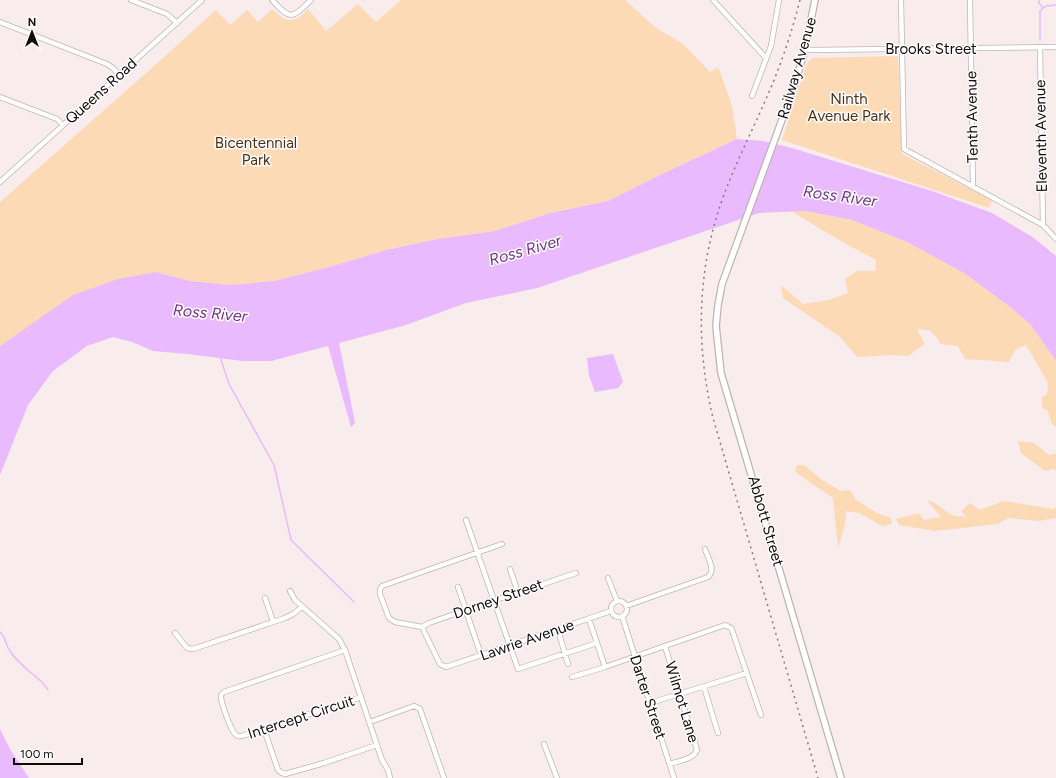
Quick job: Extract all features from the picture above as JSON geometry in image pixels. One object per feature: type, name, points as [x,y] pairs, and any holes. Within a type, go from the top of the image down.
[{"type":"main road","name":"Railway Avenue","points":[[729,262],[795,84],[805,49],[815,0]]},
{"type":"main road","name":"Abbott Street","points":[[729,262],[722,284],[716,326],[721,373],[840,778]]},
{"type":"street","points":[[131,0],[167,14],[177,23]]},
{"type":"street","name":"Queens Road","points":[[0,182],[202,0]]},
{"type":"street","points":[[272,0],[283,13],[290,15],[296,14],[311,0]]},
{"type":"street","points":[[713,0],[766,58]]},
{"type":"street","name":"Railway Avenue","points":[[752,96],[771,46],[779,0]]},
{"type":"street","points":[[901,0],[904,148],[1043,225],[1056,239]]},
{"type":"street","name":"Tenth Avenue","points":[[970,0],[973,186]]},
{"type":"street","points":[[0,22],[107,64],[119,75]]},
{"type":"street","name":"Eleventh Avenue","points":[[1040,47],[1043,225]]},
{"type":"street","name":"Brooks Street","points":[[805,49],[971,49],[1056,47]]},
{"type":"street","points":[[0,96],[57,119],[63,125]]},
{"type":"street","points":[[466,520],[518,669],[597,643]]},
{"type":"street","points":[[422,628],[395,622],[389,618],[380,594],[381,588],[385,584],[502,544]]},
{"type":"street","points":[[626,606],[708,577],[712,569],[704,549]]},
{"type":"street","points":[[510,569],[518,593]]},
{"type":"street","name":"Dorney Street","points":[[422,628],[429,623],[576,573]]},
{"type":"street","points":[[608,578],[617,601]]},
{"type":"street","points":[[458,587],[481,655]]},
{"type":"street","points":[[290,591],[295,600],[302,607],[339,639],[345,650],[377,745],[390,778]]},
{"type":"street","points":[[266,598],[274,621]]},
{"type":"street","points":[[617,601],[622,601],[626,606],[626,613],[622,616],[616,616],[611,611],[612,603],[617,601]]},
{"type":"street","points":[[175,633],[187,648],[193,649],[289,616],[302,607]]},
{"type":"street","name":"Lawrie Avenue","points":[[422,628],[439,662],[444,666],[451,666],[611,611]]},
{"type":"street","name":"Darter Street","points":[[622,616],[674,778]]},
{"type":"street","points":[[589,619],[605,667]]},
{"type":"street","points":[[572,676],[605,667],[722,626],[728,626],[732,630],[760,715]]},
{"type":"street","points":[[558,630],[568,664]]},
{"type":"street","name":"Wilmot Lane","points":[[665,646],[697,750],[696,754],[670,764]]},
{"type":"street","name":"Intercept Circuit","points":[[345,650],[224,692],[221,695],[221,702],[236,735],[242,736],[361,697]]},
{"type":"street","points":[[650,703],[747,673]]},
{"type":"street","points":[[704,687],[718,733]]},
{"type":"street","points":[[370,722],[414,706],[420,709],[444,778]]},
{"type":"street","points":[[264,730],[278,770],[285,774],[324,763],[377,745]]},
{"type":"street","points":[[544,744],[557,778]]},
{"type":"green space","name":"Bicentennial Park","points":[[401,0],[625,0],[657,29],[682,43],[710,72],[716,68],[719,69],[732,106],[737,139],[608,201],[550,213],[495,231],[437,239],[386,250],[274,281],[230,285],[190,281],[156,272],[0,346],[0,202],[216,10],[230,25],[247,10],[258,22],[272,9],[286,19],[294,20],[308,9],[326,31],[358,4],[376,22]]},
{"type":"green space","name":"Ninth Avenue Park","points":[[898,56],[902,154],[992,200],[989,208],[782,140],[807,63],[813,58]]},
{"type":"green space","points":[[791,211],[805,211],[852,220],[907,242],[964,273],[1010,307],[1030,324],[1056,361],[1056,427],[1052,424],[1047,410],[1042,408],[1042,397],[1047,394],[1048,383],[1026,345],[1015,350],[1009,362],[965,359],[958,346],[940,344],[938,339],[929,330],[917,329],[925,344],[908,356],[892,355],[857,357],[840,337],[783,298],[781,285],[803,304],[829,300],[848,293],[845,279],[857,271],[875,271],[876,260],[837,239]]},
{"type":"green space","points":[[1018,441],[1034,443],[1049,455],[1056,454],[1056,471],[1054,469],[1045,471],[1021,453]]},
{"type":"green space","points":[[797,465],[804,465],[822,480],[841,491],[850,490],[856,500],[877,513],[891,518],[892,524],[882,526],[859,513],[846,511],[845,525],[838,548],[833,498],[795,472]]},
{"type":"green space","points":[[927,500],[935,503],[951,515],[966,517],[961,511],[970,503],[980,510],[1004,501],[1054,509],[1056,507],[1056,518],[1039,521],[1008,518],[998,524],[935,531],[899,525],[896,519],[919,513],[924,520],[941,517]]},
{"type":"water","name":"Ross River","points":[[737,139],[763,141],[792,148],[932,191],[992,213],[1034,238],[1056,256],[1056,361],[1030,324],[1010,307],[964,273],[907,242],[852,220],[805,211],[759,213],[537,288],[466,303],[406,325],[339,343],[355,423],[351,427],[328,346],[271,361],[242,361],[153,351],[132,342],[113,337],[87,346],[53,371],[28,405],[0,475],[0,346],[73,295],[118,279],[156,272],[190,281],[230,285],[274,281],[386,250],[437,239],[495,231],[550,213],[608,201]]},
{"type":"water","points":[[613,354],[623,382],[618,388],[595,392],[589,376],[587,358]]},
{"type":"water","points":[[0,729],[10,749],[29,778],[0,778]]},
{"type":"waterway","points":[[1039,0],[1039,3],[1043,8]]},
{"type":"waterway","points":[[1040,40],[1040,11],[1046,6],[1056,5]]},
{"type":"waterway","points":[[220,357],[229,384],[274,465],[291,540],[354,602]]},
{"type":"waterway","points":[[0,632],[8,649],[14,657],[42,682],[48,690]]},
{"type":"railway","points":[[800,0],[778,69],[730,179],[716,220],[704,276],[702,333],[703,361],[713,418],[818,778]]}]
